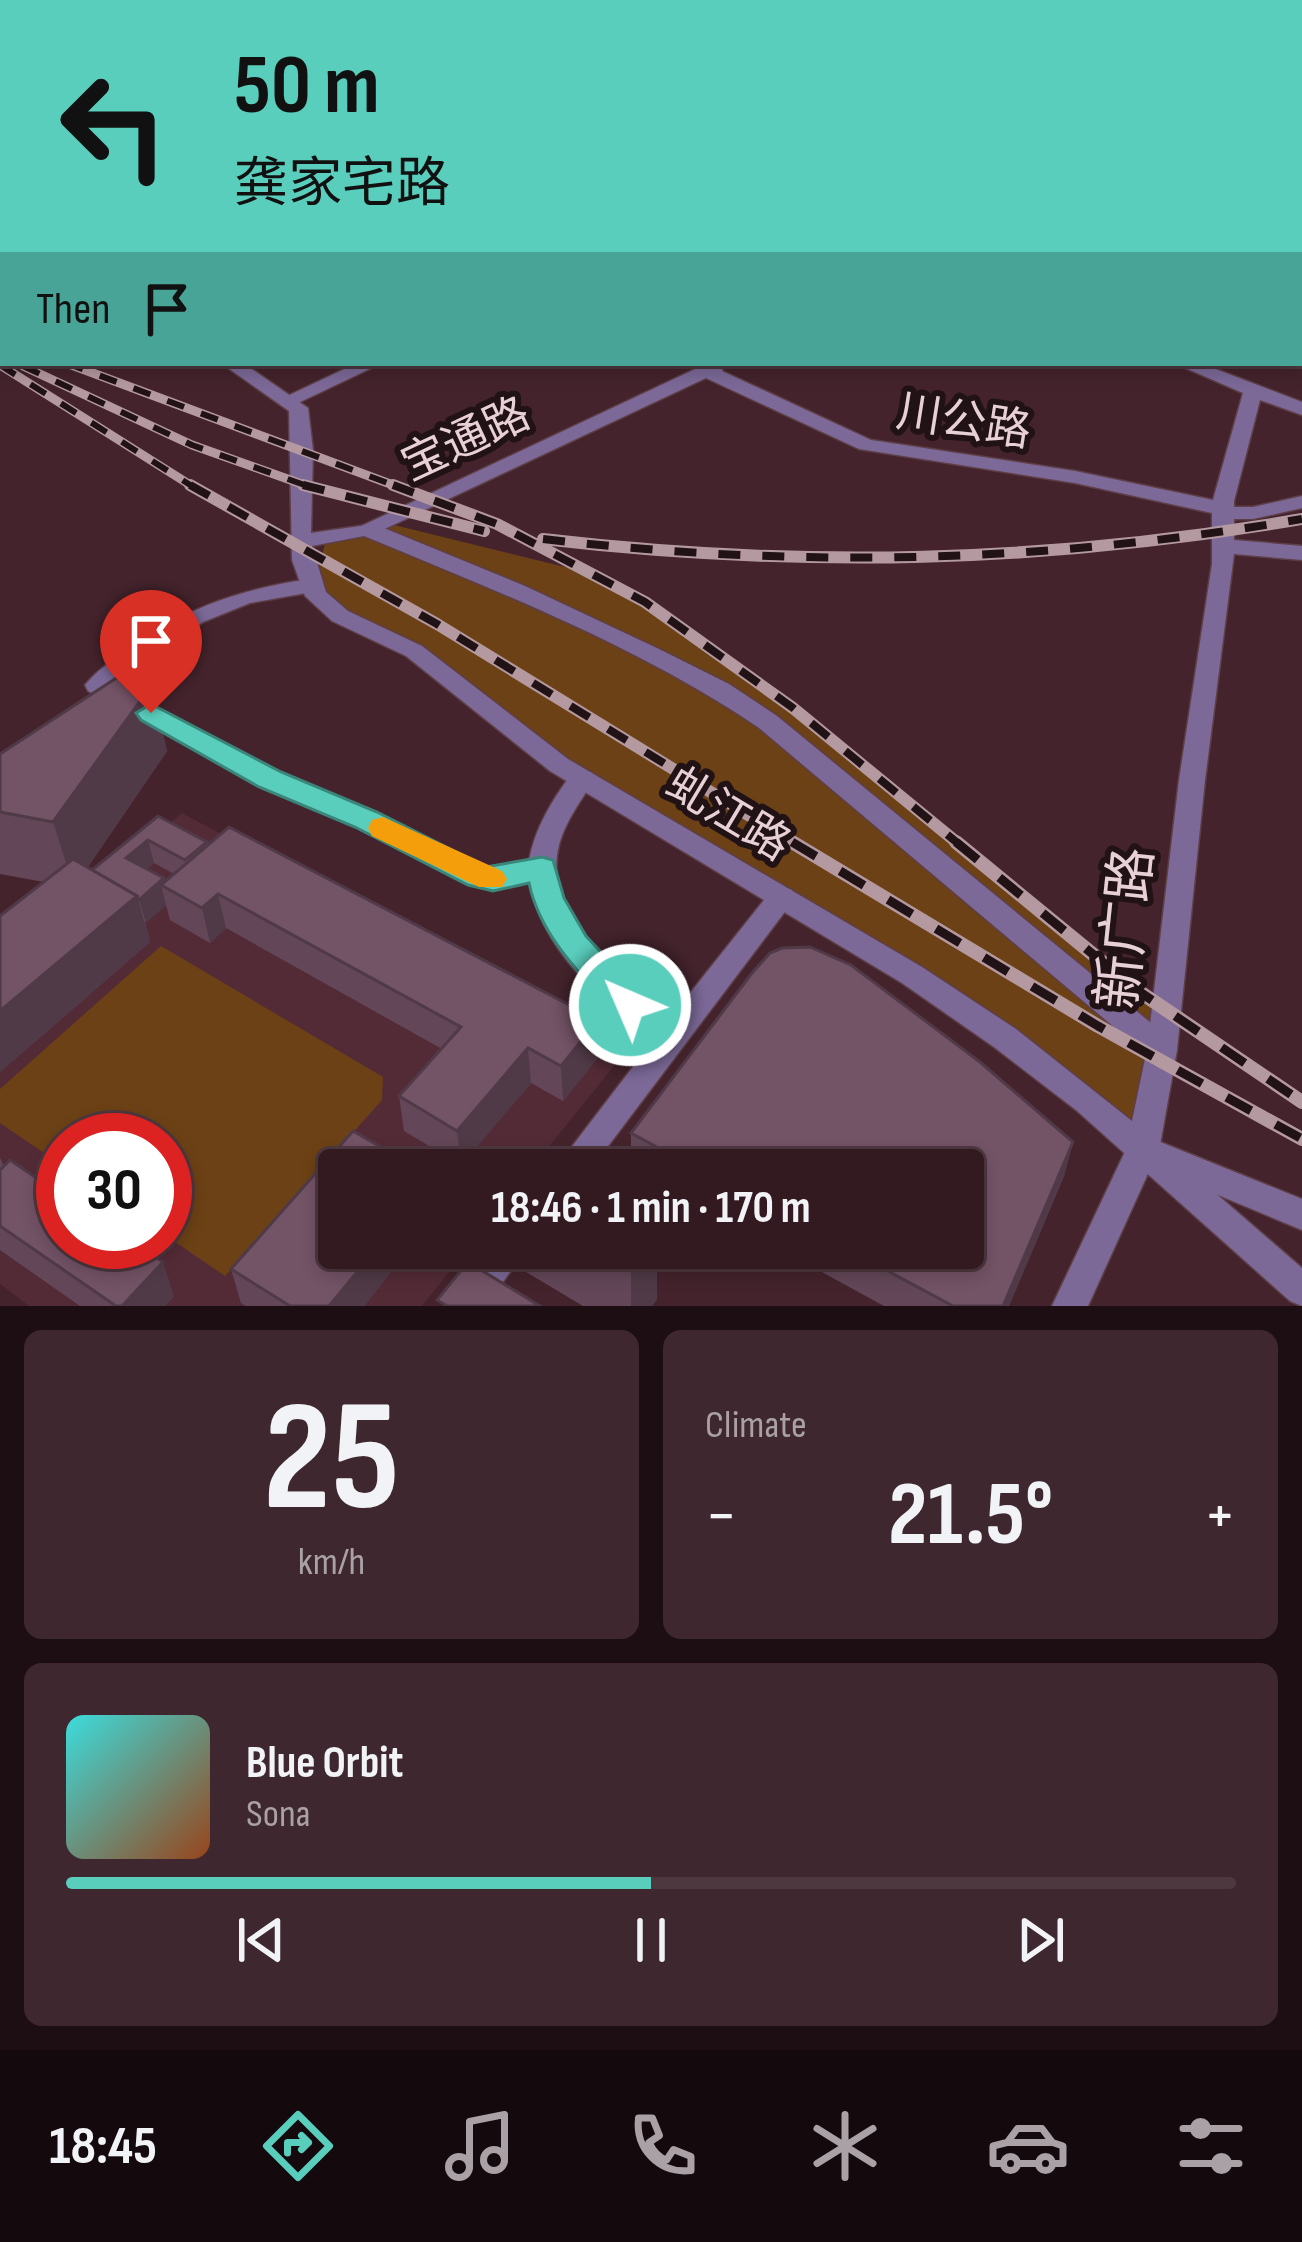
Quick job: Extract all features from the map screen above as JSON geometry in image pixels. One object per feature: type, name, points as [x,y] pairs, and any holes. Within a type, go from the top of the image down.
[{"type":"street","points":[[235,366],[292,399],[301,418],[301,542],[310,586],[245,595],[205,609],[101,695],[480,877],[493,879],[542,868]]},
{"type":"street","points":[[292,399],[366,366]]},
{"type":"street","points":[[1191,366],[1302,409]]},
{"type":"street","name":"川公路","points":[[715,367],[866,445],[1075,477],[1223,511],[1253,513],[1302,502]]},
{"type":"street","name":"宝通路","points":[[301,542],[366,529],[715,367]]},
{"type":"street","name":"新广路","points":[[1070,1306],[1143,1149],[1162,1050],[1224,546],[1223,511],[1253,390]]},
{"type":"street","name":"虬江路","points":[[366,529],[517,591],[736,700],[785,735],[1162,1050]]},
{"type":"street","points":[[1224,546],[1302,554]]},
{"type":"street","name":"虬江路","points":[[310,586],[338,615],[430,661],[511,732],[989,1026],[1143,1149],[1302,1291]]},
{"type":"street","points":[[582,778],[553,823],[542,868],[560,921],[591,967],[630,1005],[675,1035]]},
{"type":"street","points":[[587,1149],[782,897]]},
{"type":"street","points":[[1143,1149],[1302,1215]]},
{"type":"street","points":[[465,1306],[494,1269]]},
{"type":"shaded area","points":[[382,522],[573,569],[645,602],[793,708],[1161,1007],[1134,1130],[337,606],[317,579],[325,543]]},
{"type":"shaded area","points":[[182,813],[627,1050],[547,1149],[318,1149],[318,1269],[451,1269],[422,1306],[29,1306],[0,1284],[0,963]]},
{"type":"shaded area","points":[[161,946],[383,1077],[382,1100],[338,1149],[318,1149],[318,1172],[225,1276],[192,1253],[192,1113],[36,1113],[36,1148],[0,1123],[0,1089]]},
{"type":"building","points":[[124,673],[151,686],[53,822],[0,812],[0,754]]},
{"type":"building","points":[[158,816],[207,842],[185,860],[148,840],[126,858],[164,878],[139,900],[92,870]]},
{"type":"building","points":[[229,827],[598,1020],[561,1066],[528,1048],[457,1131],[399,1096],[461,1027],[218,894],[202,908],[161,885]]},
{"type":"building","points":[[73,859],[137,896],[0,1011],[0,916]]},
{"type":"building","points":[[810,947],[851,965],[980,1062],[1073,1142],[1003,1306],[953,1306],[884,1269],[984,1269],[984,1149],[660,1149],[631,1133],[752,973],[770,953]]},
{"type":"building","points":[[353,1131],[384,1149],[337,1149]]},
{"type":"building","points":[[10,1160],[36,1178],[36,1251],[0,1226],[0,1170]]},
{"type":"building","points":[[318,1171],[318,1269],[360,1269],[329,1306],[290,1306],[231,1269]]},
{"type":"building","points":[[62,1269],[156,1269],[122,1306]]},
{"type":"building","points":[[462,1269],[479,1269],[540,1306],[447,1306],[437,1300]]},
{"type":"railway","points":[[2,366],[192,486]]},
{"type":"railway","points":[[23,366],[192,445],[308,486]]},
{"type":"railway","points":[[74,366],[401,488]]},
{"type":"railway","points":[[303,485],[308,486]]},
{"type":"railway","points":[[393,485],[401,488]]},
{"type":"railway","points":[[192,486],[437,624],[797,845]]},
{"type":"railway","points":[[308,486],[484,531]]},
{"type":"railway","points":[[308,486],[313,488]]},
{"type":"railway","points":[[401,488],[497,524],[645,602],[793,708],[960,845]]},
{"type":"railway","points":[[543,539],[735,555],[923,557],[1111,545],[1302,519]]},
{"type":"railway","points":[[792,842],[1098,1026],[1302,1139]]},
{"type":"railway","points":[[956,842],[1134,988],[1302,1102]]},
{"type":"slow traffic","points":[[383,828],[491,879]]},
{"type":"route","points":[[151,713],[270,780],[366,819],[480,877],[493,879],[542,868],[548,898],[574,945],[630,1005]]}]
